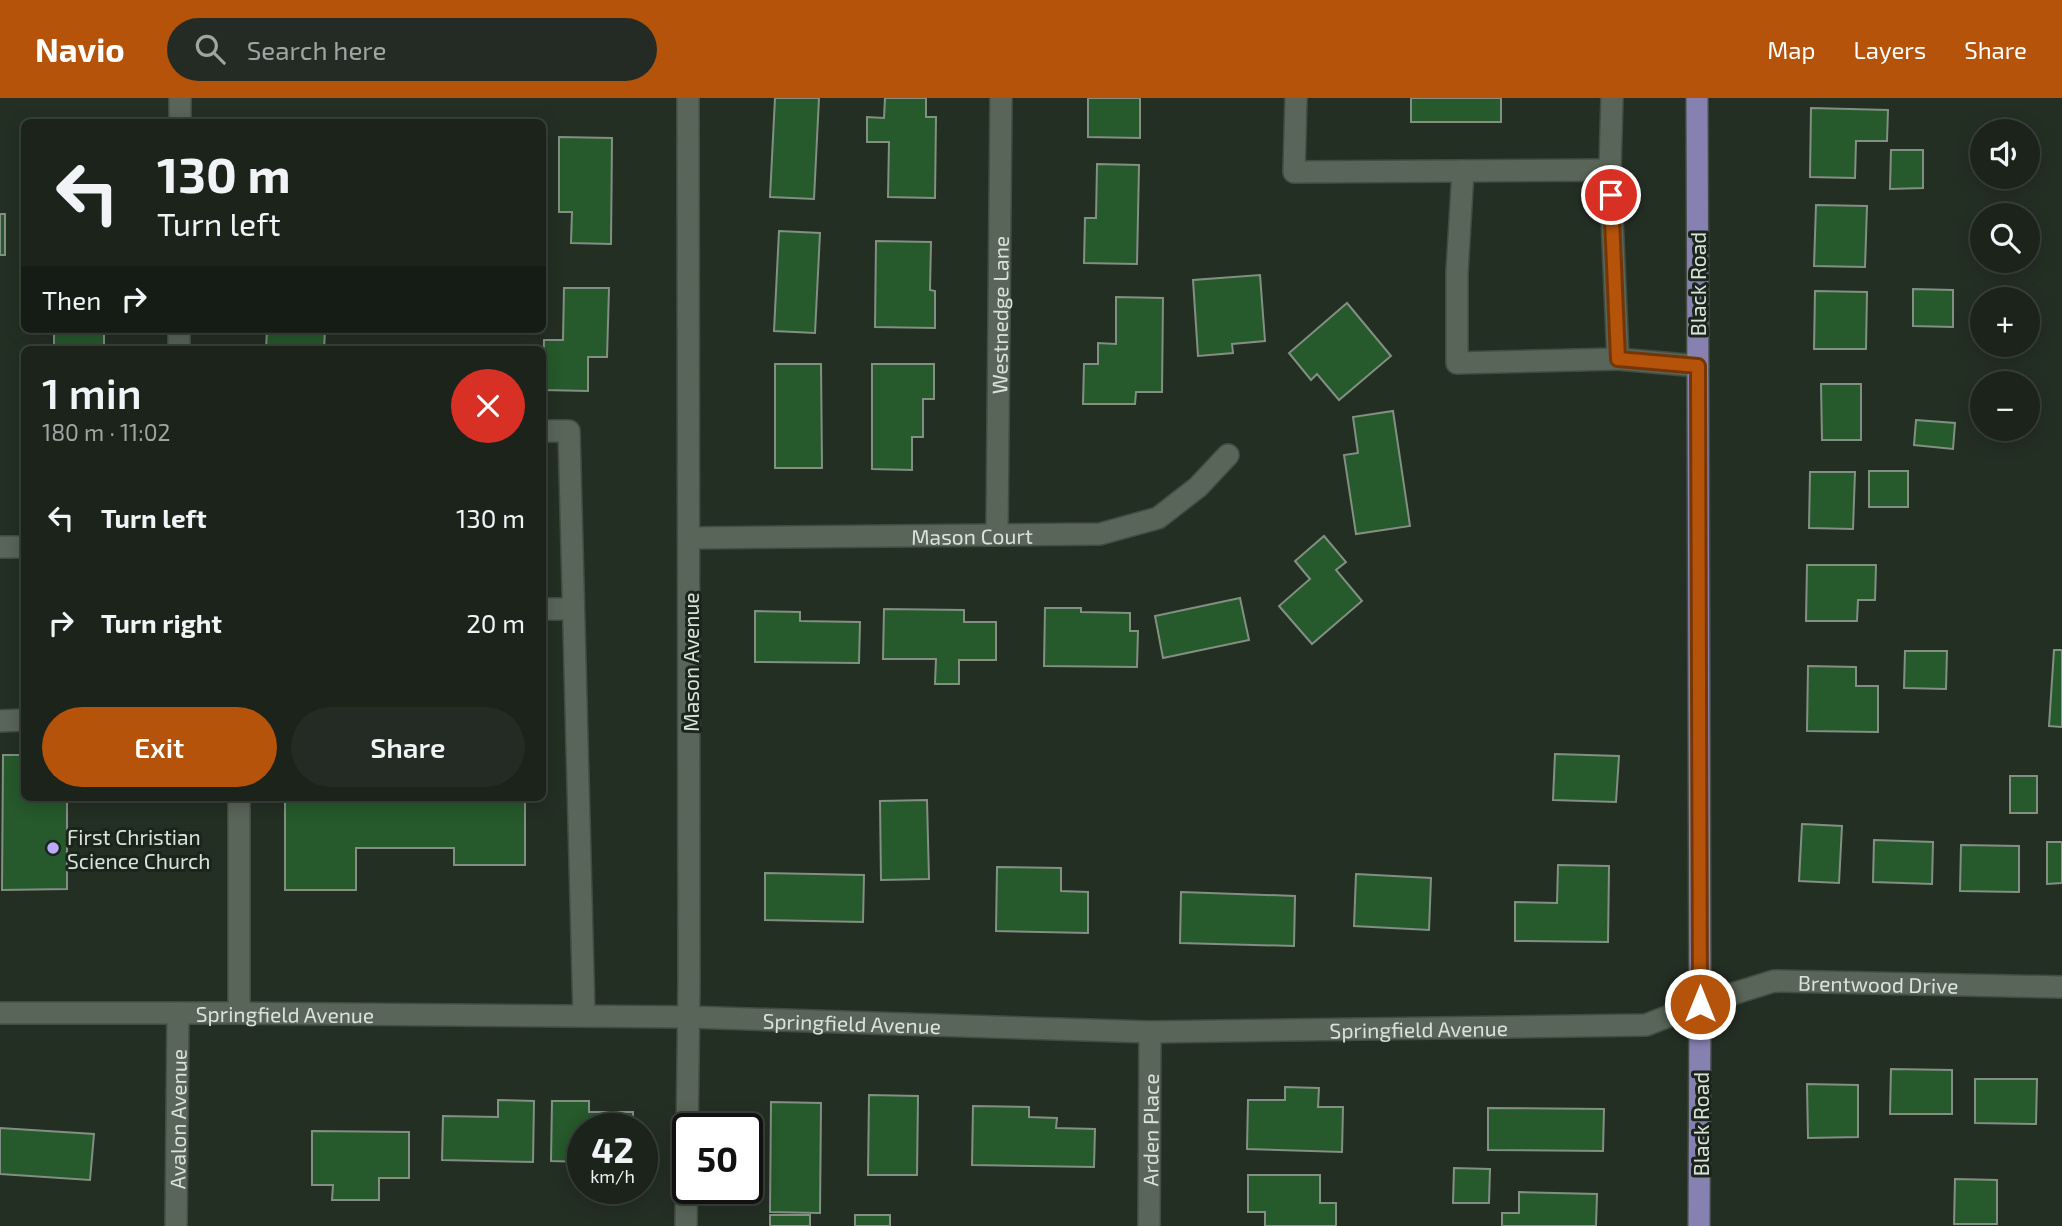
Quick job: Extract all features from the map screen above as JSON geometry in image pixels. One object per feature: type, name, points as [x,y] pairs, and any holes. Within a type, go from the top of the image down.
[{"type":"main road","name":"Black Road","points":[[1697,98],[1699,1226]]},
{"type":"street","points":[[180,98],[180,119]]},
{"type":"street","name":"Mason Avenue","points":[[686,1226],[690,538],[688,98]]},
{"type":"street","name":"Westnedge Lane","points":[[997,534],[1001,98]]},
{"type":"street","points":[[1296,98],[1294,172],[1610,170]]},
{"type":"street","points":[[1612,98],[1610,170],[1618,359]]},
{"type":"street","points":[[1463,171],[1457,272],[1457,363],[1618,359],[1698,366]]},
{"type":"street","points":[[546,431],[569,431],[584,1016]]},
{"type":"street","name":"Mason Court","points":[[690,538],[1100,534],[1158,518],[1198,487],[1228,455]]},
{"type":"street","points":[[0,547],[21,547]]},
{"type":"street","points":[[546,609],[573,610]]},
{"type":"street","points":[[0,720],[21,720]]},
{"type":"street","points":[[239,801],[239,1013]]},
{"type":"street","name":"Brentwood Drive","points":[[1700,1004],[1774,981],[2062,987]]},
{"type":"street","name":"Springfield Avenue","points":[[0,1013],[689,1017],[1150,1032],[1646,1026],[1700,1004]]},
{"type":"street","name":"Avalon Avenue","points":[[176,1226],[178,1013]]},
{"type":"street","name":"Arden Place","points":[[1149,1226],[1150,1032]]},
{"type":"building","points":[[775,98],[819,98],[814,199],[770,197]]},
{"type":"building","points":[[885,98],[926,98],[926,117],[936,117],[935,198],[888,197],[889,142],[867,142],[867,117],[884,118]]},
{"type":"building","points":[[1088,98],[1140,98],[1140,138],[1088,137]]},
{"type":"building","points":[[1411,98],[1501,98],[1501,122],[1411,122]]},
{"type":"building","points":[[1811,108],[1888,110],[1887,141],[1856,141],[1855,178],[1810,177]]},
{"type":"building","points":[[559,137],[612,138],[611,244],[571,243],[572,212],[559,212]]},
{"type":"building","points":[[1891,150],[1923,150],[1923,188],[1890,189]]},
{"type":"building","points":[[1097,164],[1139,165],[1137,264],[1084,263],[1085,218],[1096,218]]},
{"type":"building","points":[[1816,205],[1867,206],[1865,267],[1814,266]]},
{"type":"building","points":[[0,214],[5,214],[5,255],[0,255]]},
{"type":"building","points":[[779,231],[820,233],[815,333],[774,331]]},
{"type":"building","points":[[876,241],[931,242],[930,290],[935,291],[935,328],[875,327]]},
{"type":"building","points":[[1260,275],[1265,341],[1232,344],[1233,353],[1198,356],[1193,280]]},
{"type":"building","points":[[564,288],[609,288],[607,357],[588,357],[588,391],[546,390],[544,340],[563,340]]},
{"type":"building","points":[[1913,289],[1953,290],[1953,327],[1913,326]]},
{"type":"building","points":[[1815,291],[1867,292],[1866,349],[1814,349]]},
{"type":"building","points":[[1116,297],[1163,298],[1162,392],[1136,392],[1135,404],[1083,404],[1084,364],[1098,364],[1098,343],[1116,344]]},
{"type":"building","points":[[1347,303],[1391,356],[1339,400],[1317,374],[1311,380],[1289,353]]},
{"type":"building","points":[[54,333],[104,333],[104,346],[54,346]]},
{"type":"building","points":[[267,333],[325,333],[324,346],[266,346]]},
{"type":"building","points":[[775,364],[821,364],[822,468],[775,468]]},
{"type":"building","points":[[872,364],[934,364],[934,399],[923,399],[923,437],[912,437],[912,470],[872,469]]},
{"type":"building","points":[[1821,384],[1861,384],[1861,440],[1822,440]]},
{"type":"building","points":[[1393,411],[1410,526],[1356,534],[1344,455],[1358,453],[1353,417]]},
{"type":"building","points":[[1916,420],[1955,423],[1953,449],[1914,445]]},
{"type":"building","points":[[1869,471],[1908,471],[1908,507],[1869,507]]},
{"type":"building","points":[[1810,472],[1855,472],[1853,529],[1809,528]]},
{"type":"building","points":[[1324,536],[1346,562],[1336,570],[1362,601],[1312,644],[1279,606],[1310,579],[1295,561]]},
{"type":"building","points":[[1807,565],[1876,565],[1875,600],[1858,600],[1857,621],[1806,621]]},
{"type":"building","points":[[1240,598],[1249,640],[1163,658],[1155,616]]},
{"type":"building","points":[[1045,608],[1081,608],[1081,612],[1130,613],[1130,631],[1138,631],[1137,667],[1044,666]]},
{"type":"building","points":[[884,609],[964,610],[964,622],[996,622],[996,660],[959,660],[959,684],[935,684],[936,659],[883,659]]},
{"type":"building","points":[[755,611],[800,612],[800,621],[860,622],[859,663],[755,662]]},
{"type":"building","points":[[2054,650],[2062,650],[2062,727],[2049,726]]},
{"type":"building","points":[[1905,651],[1947,651],[1946,689],[1904,688]]},
{"type":"building","points":[[1808,666],[1856,667],[1856,686],[1878,686],[1878,732],[1807,731]]},
{"type":"building","points":[[1555,754],[1619,756],[1616,802],[1553,800]]},
{"type":"building","points":[[3,755],[21,755],[21,801],[67,801],[67,889],[2,890]]},
{"type":"building","points":[[2010,776],[2037,776],[2037,813],[2010,813]]},
{"type":"building","points":[[927,800],[929,879],[881,880],[880,801]]},
{"type":"building","points":[[285,801],[525,801],[525,865],[454,865],[454,848],[356,848],[356,890],[285,890]]},
{"type":"building","points":[[1802,824],[1842,826],[1839,883],[1799,881]]},
{"type":"building","points":[[1874,840],[1933,842],[1932,884],[1873,882]]},
{"type":"building","points":[[2047,842],[2062,842],[2062,883],[2047,884]]},
{"type":"building","points":[[1961,845],[2019,846],[2019,892],[1960,891]]},
{"type":"building","points":[[1558,865],[1609,866],[1608,942],[1515,941],[1515,902],[1557,903]]},
{"type":"building","points":[[997,867],[1061,868],[1061,891],[1088,892],[1088,933],[996,931]]},
{"type":"building","points":[[765,873],[864,875],[863,922],[765,920]]},
{"type":"building","points":[[1356,874],[1431,878],[1429,930],[1354,926]]},
{"type":"building","points":[[1181,892],[1295,896],[1294,946],[1180,943]]},
{"type":"building","points":[[1891,1069],[1952,1070],[1952,1114],[1890,1114]]},
{"type":"building","points":[[1975,1079],[2037,1079],[2036,1124],[1975,1123]]},
{"type":"building","points":[[1807,1084],[1858,1085],[1858,1137],[1808,1138]]},
{"type":"building","points":[[1285,1087],[1319,1088],[1318,1107],[1343,1107],[1342,1152],[1247,1149],[1248,1100],[1285,1100]]},
{"type":"building","points":[[869,1095],[918,1096],[917,1175],[868,1175]]},
{"type":"building","points":[[498,1100],[534,1101],[533,1162],[442,1160],[443,1116],[498,1117]]},
{"type":"building","points":[[552,1101],[589,1101],[589,1112],[633,1112],[567,1113],[567,1162],[551,1161]]},
{"type":"building","points":[[771,1102],[821,1103],[820,1213],[770,1212]]},
{"type":"building","points":[[973,1106],[1029,1107],[1029,1117],[1057,1118],[1056,1128],[1095,1129],[1094,1167],[972,1165]]},
{"type":"building","points":[[1488,1108],[1604,1109],[1603,1151],[1488,1150]]},
{"type":"building","points":[[0,1128],[94,1134],[90,1180],[0,1174]]},
{"type":"building","points":[[312,1131],[409,1132],[409,1178],[379,1178],[379,1200],[332,1200],[333,1185],[312,1185]]},
{"type":"building","points":[[1454,1168],[1490,1169],[1489,1203],[1453,1203]]},
{"type":"building","points":[[1248,1175],[1320,1175],[1320,1203],[1336,1203],[1336,1226],[1265,1226],[1265,1212],[1248,1212]]},
{"type":"building","points":[[1955,1179],[1997,1180],[1997,1224],[1954,1224]]},
{"type":"building","points":[[1519,1192],[1597,1194],[1596,1226],[1502,1226],[1502,1213],[1519,1213]]},
{"type":"building","points":[[770,1215],[810,1215],[810,1226],[770,1226]]},
{"type":"building","points":[[855,1215],[890,1215],[890,1226],[855,1226]]},
{"type":"place","name":"First Christian Science Church","points":[[53,848]]},
{"type":"route","points":[[1611,195],[1618,359],[1698,366],[1700,1004]]}]
